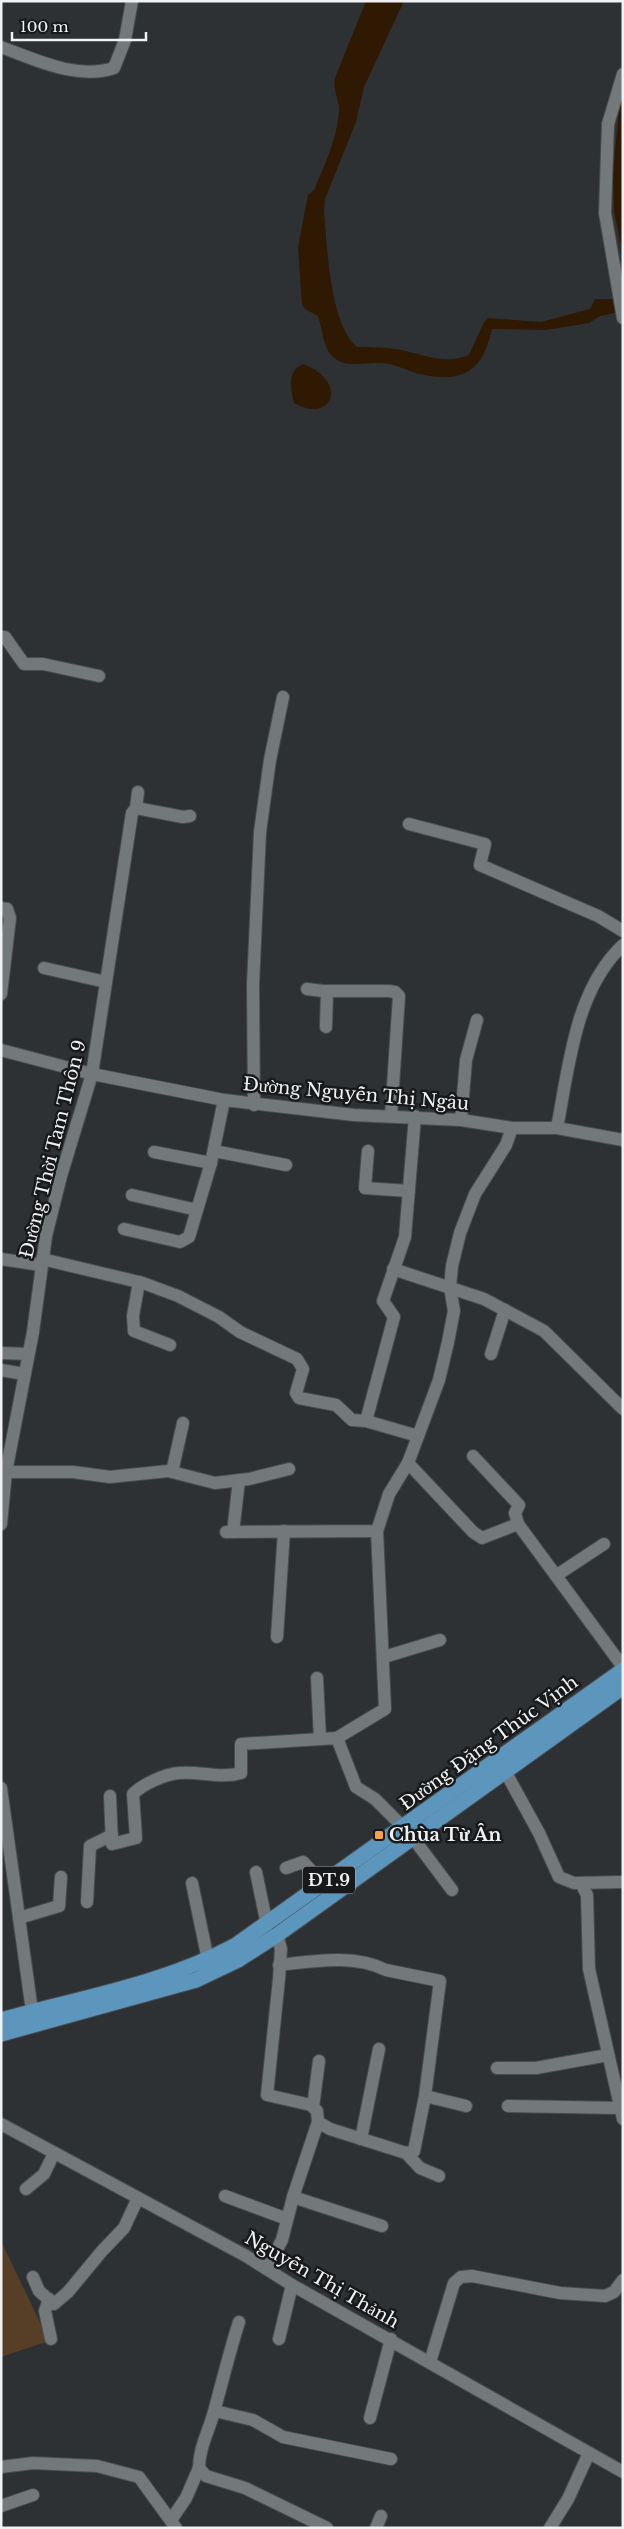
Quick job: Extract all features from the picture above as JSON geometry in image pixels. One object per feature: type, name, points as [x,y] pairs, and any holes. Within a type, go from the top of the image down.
[{"type":"main road","name":"Đường Đặng Thúc Vịnh","points":[[1,2020],[168,1975],[208,1960],[272,1930],[408,1833],[623,1669]]},
{"type":"main road","name":"Đường Đặng Thúc Vịnh","points":[[1,2034],[196,1980],[238,1960],[324,1884],[505,1771],[623,1687]]},
{"type":"street","points":[[1,47],[70,70],[99,73],[114,68],[125,40],[132,1]]},
{"type":"street","points":[[623,74],[608,124],[605,213],[623,318]]},
{"type":"street","points":[[1,637],[5,638],[24,664],[43,664],[99,676]]},
{"type":"street","points":[[254,1104],[253,985],[260,832],[270,760],[283,697]]},
{"type":"street","name":"Đường Thời Tam Thôn 9","points":[[1,1524],[4,1475],[28,1354],[42,1262],[61,1176],[92,1074],[129,826],[132,813],[136,808],[138,792]]},
{"type":"street","points":[[136,808],[183,817],[190,816]]},
{"type":"street","points":[[409,824],[485,844],[480,864],[598,916],[623,931]]},
{"type":"street","points":[[1,908],[7,910],[10,918],[1,994]]},
{"type":"street","points":[[557,1128],[577,1032],[587,999],[601,972],[623,944]]},
{"type":"street","points":[[44,968],[106,982]]},
{"type":"street","points":[[307,989],[327,991],[389,991],[396,992],[399,996],[391,1116]]},
{"type":"street","points":[[326,1027],[327,991]]},
{"type":"street","points":[[461,1120],[466,1060],[477,1020]]},
{"type":"street","name":"Đường Nguyễn Thị Ngâu","points":[[1,1050],[92,1074],[224,1100],[354,1115],[415,1116],[461,1120],[512,1128],[557,1128],[623,1140]]},
{"type":"street","points":[[124,1229],[180,1242],[189,1237],[212,1157],[224,1100]]},
{"type":"street","points":[[366,1421],[394,1317],[383,1301],[405,1237],[415,1116]]},
{"type":"street","points":[[110,1796],[112,1844],[136,1838],[133,1794],[147,1784],[178,1773],[228,1777],[242,1773],[241,1744],[337,1738],[385,1709],[377,1531],[389,1494],[408,1463],[439,1380],[454,1311],[450,1287],[458,1241],[475,1194],[506,1145],[512,1128]]},
{"type":"street","points":[[368,1151],[366,1188],[410,1191]]},
{"type":"street","points":[[154,1152],[286,1165]]},
{"type":"street","points":[[132,1196],[197,1210]]},
{"type":"street","points":[[1,1259],[42,1262],[139,1282],[178,1296],[220,1317],[240,1332],[297,1359],[303,1369],[296,1396],[336,1405],[352,1420],[366,1421],[418,1436]]},
{"type":"street","points":[[393,1269],[450,1287],[505,1310],[544,1331],[623,1409]]},
{"type":"street","points":[[139,1282],[133,1316],[134,1331],[170,1345]]},
{"type":"street","points":[[491,1354],[505,1310]]},
{"type":"street","points":[[1,1353],[28,1354]]},
{"type":"street","points":[[1,1370],[24,1374]]},
{"type":"street","points":[[172,1472],[183,1423]]},
{"type":"street","points":[[473,1456],[519,1505],[515,1514],[518,1524],[557,1575],[623,1669]]},
{"type":"street","points":[[408,1463],[473,1532],[482,1538],[518,1524]]},
{"type":"street","points":[[4,1475],[73,1472],[110,1477],[172,1472],[215,1483],[239,1480],[288,1469]]},
{"type":"street","points":[[239,1480],[230,1532],[377,1531]]},
{"type":"street","points":[[277,1637],[284,1531]]},
{"type":"street","points":[[557,1575],[604,1544]]},
{"type":"street","points":[[384,1657],[440,1640]]},
{"type":"street","points":[[317,1678],[320,1739]]},
{"type":"street","points":[[337,1738],[356,1787],[375,1799],[408,1833],[452,1890]]},
{"type":"street","points":[[505,1771],[539,1833],[559,1877],[580,1883],[623,1882]]},
{"type":"street","points":[[1,1788],[5,1839],[19,1918],[32,2012]]},
{"type":"street","points":[[87,1902],[90,1846],[112,1835]]},
{"type":"street","points":[[286,1868],[303,1862],[324,1884]]},
{"type":"street","points":[[256,1872],[272,1930],[280,1949],[267,2095],[313,2107],[317,2111],[318,2122],[293,2197],[282,2240],[267,2268]]},
{"type":"street","points":[[19,1918],[59,1906],[61,1878]]},
{"type":"street","points":[[192,1883],[208,1960]]},
{"type":"street","points":[[508,2106],[621,2114],[589,1969],[587,1895],[580,1883]]},
{"type":"street","points":[[279,1965],[330,1959],[363,1962],[380,1966],[386,1970],[440,1981],[425,2096],[414,2151],[406,2153]]},
{"type":"street","points":[[361,2139],[379,2049]]},
{"type":"street","points":[[497,2068],[536,2068],[608,2054]]},
{"type":"street","points":[[313,2107],[319,2062]]},
{"type":"street","points":[[425,2096],[466,2106]]},
{"type":"street","points":[[318,2122],[330,2129],[406,2153],[420,2168],[440,2176]]},
{"type":"street","name":"Nguyễn Thị Thảnh","points":[[1,2124],[267,2268],[292,2285],[623,2472]]},
{"type":"street","points":[[26,2189],[44,2174],[54,2153]]},
{"type":"street","points":[[225,2196],[287,2219]]},
{"type":"street","points":[[293,2197],[382,2226]]},
{"type":"street","points":[[33,2277],[39,2291],[54,2304],[68,2292],[124,2228],[138,2198]]},
{"type":"street","points":[[430,2362],[454,2283],[461,2276],[472,2276],[560,2293],[605,2296],[614,2292],[623,2280]]},
{"type":"street","points":[[279,2339],[292,2285]]},
{"type":"street","points":[[49,2299],[45,2311],[51,2339]]},
{"type":"street","points":[[1,2467],[33,2463],[98,2466],[140,2477],[173,2524],[200,2468],[200,2455],[214,2410],[226,2360],[239,2322]]},
{"type":"street","points":[[370,2418],[391,2340]]},
{"type":"street","points":[[214,2410],[253,2420],[283,2437],[391,2459]]},
{"type":"street","points":[[550,2528],[568,2499],[589,2453]]},
{"type":"street","points":[[200,2468],[206,2476],[245,2488],[327,2528]]},
{"type":"street","points":[[1,2506],[33,2495]]},
{"type":"shaded area","points":[[366,1],[404,1],[364,87],[356,122],[325,199],[324,212],[335,304],[348,336],[357,347],[390,348],[443,359],[460,358],[469,355],[484,322],[488,318],[541,322],[590,309],[595,299],[623,299],[623,311],[600,316],[589,323],[546,330],[492,329],[483,355],[477,364],[469,371],[448,377],[420,374],[388,364],[343,363],[332,356],[325,343],[318,316],[305,309],[302,304],[298,247],[308,195],[314,190],[336,132],[339,108],[334,87],[335,78]]},
{"type":"shaded area","points":[[623,91],[623,255],[614,211],[613,173],[620,102]]},
{"type":"shaded area","points":[[303,364],[317,371],[326,380],[331,390],[330,398],[326,405],[318,409],[307,408],[294,403],[291,386],[292,376],[294,371]]},
{"type":"shaded area","points":[[1,2241],[49,2341],[1,2357]]},
{"type":"place","name":"Chùa Từ Ân","points":[[379,1835]]}]
